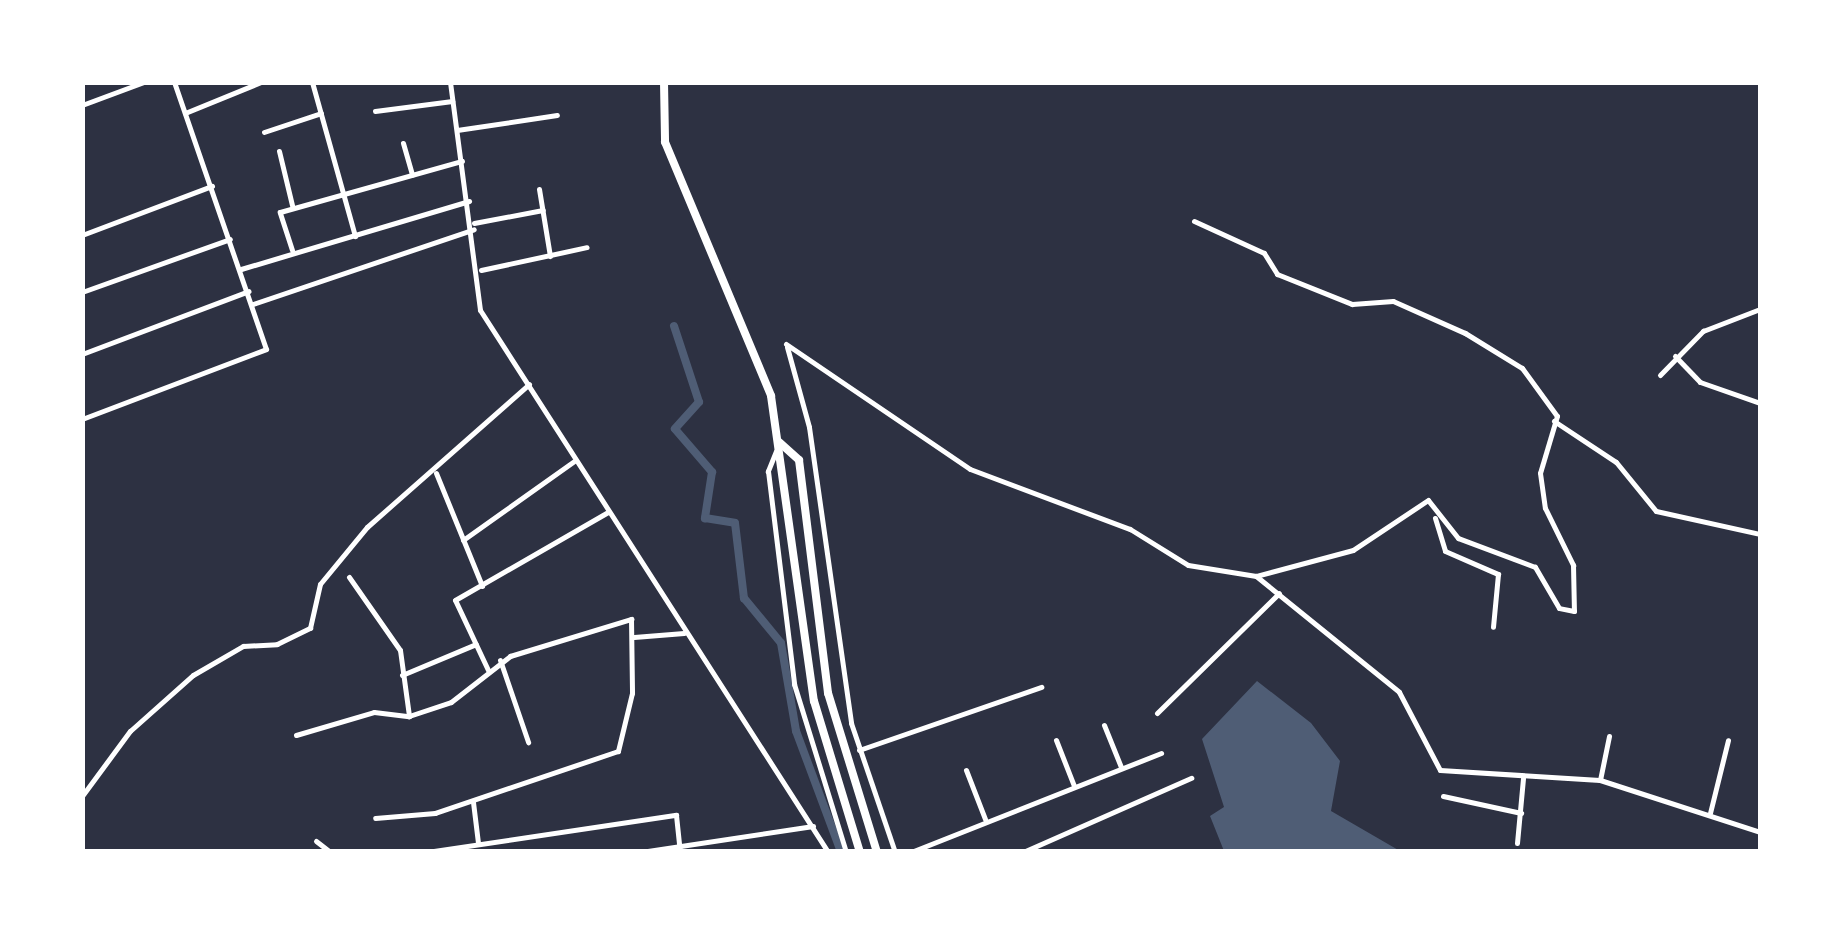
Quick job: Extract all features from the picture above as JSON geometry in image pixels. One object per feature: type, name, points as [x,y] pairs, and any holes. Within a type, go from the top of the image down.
[{"type":"highway","points":[[664,82],[664,142],[756,351],[779,442],[814,701],[860,852]]},
{"type":"highway","points":[[779,442],[799,460],[828,694],[877,852]]},
{"type":"highway","points":[[799,460],[813,458]]},
{"type":"street","points":[[82,105],[144,82]]},
{"type":"street","points":[[82,419],[264,353],[249,291],[174,82]]},
{"type":"street","points":[[312,82],[355,236]]},
{"type":"street","points":[[450,82],[481,270],[480,310],[828,852]]},
{"type":"street","points":[[185,113],[261,83]]},
{"type":"street","points":[[375,111],[452,100]]},
{"type":"street","points":[[264,132],[321,113]]},
{"type":"street","points":[[457,130],[557,115]]},
{"type":"street","points":[[403,143],[412,175]]},
{"type":"street","points":[[280,150],[292,205]]},
{"type":"street","points":[[292,250],[280,212],[292,205],[462,162]]},
{"type":"street","points":[[82,235],[212,186]]},
{"type":"street","points":[[540,189],[550,256]]},
{"type":"street","points":[[241,269],[292,250],[355,236],[469,201]]},
{"type":"street","points":[[253,304],[474,226],[543,210]]},
{"type":"street","points":[[1194,222],[1264,253],[1277,274],[1352,304],[1393,301],[1465,332],[1522,368],[1554,421],[1616,462],[1656,512],[1760,534]]},
{"type":"street","points":[[82,292],[230,239]]},
{"type":"street","points":[[481,270],[587,246]]},
{"type":"street","points":[[82,354],[249,291]]},
{"type":"street","points":[[1660,376],[1703,331],[1760,309]]},
{"type":"street","points":[[895,852],[859,750],[832,632],[813,458],[786,344],[970,468],[1130,528],[1188,565],[1256,576],[1354,550],[1428,500],[1445,551],[1498,574],[1493,627]]},
{"type":"street","points":[[1675,356],[1700,382],[1760,402]]},
{"type":"street","points":[[82,796],[130,731],[193,675],[242,646],[310,628],[325,577],[367,527],[436,473],[529,384]]},
{"type":"street","points":[[1435,518],[1483,551],[1535,567],[1559,608],[1574,612],[1574,564],[1545,508],[1540,473],[1554,421]]},
{"type":"street","points":[[779,442],[768,471],[794,684],[846,852]]},
{"type":"street","points":[[463,540],[574,461]]},
{"type":"street","points":[[436,473],[482,587]]},
{"type":"street","points":[[488,670],[455,600],[608,512]]},
{"type":"street","points":[[1256,576],[1399,692],[1440,770],[1600,780],[1760,832]]},
{"type":"street","points":[[349,577],[400,650],[409,716]]},
{"type":"street","points":[[1157,713],[1279,593]]},
{"type":"street","points":[[296,735],[374,712],[409,716],[451,702],[500,660],[630,620],[634,637],[618,751],[473,802],[375,818]]},
{"type":"street","points":[[634,637],[684,633]]},
{"type":"street","points":[[402,674],[476,644]]},
{"type":"street","points":[[500,660],[528,742]]},
{"type":"street","points":[[859,750],[1041,688]]},
{"type":"street","points":[[1104,724],[1122,767]]},
{"type":"street","points":[[1600,780],[1609,736]]},
{"type":"street","points":[[1056,740],[1074,786]]},
{"type":"street","points":[[1710,813],[1728,740]]},
{"type":"street","points":[[911,852],[984,819],[1161,753]]},
{"type":"street","points":[[966,770],[984,819]]},
{"type":"street","points":[[1023,852],[1191,778]]},
{"type":"street","points":[[1517,843],[1523,778]]},
{"type":"street","points":[[1443,796],[1520,813]]},
{"type":"street","points":[[473,802],[478,843]]},
{"type":"street","points":[[427,852],[676,815],[680,848]]},
{"type":"street","points":[[640,852],[812,826]]},
{"type":"street","points":[[316,841],[330,852]]},
{"type":"water","points":[[1257,681],[1311,723],[1340,761],[1331,811],[1400,851],[1224,851],[1210,816],[1224,807],[1202,739]]},
{"type":"waterway","points":[[674,326],[699,402],[675,429],[712,472],[705,518],[735,523],[744,598],[781,643],[796,731],[841,852]]}]
